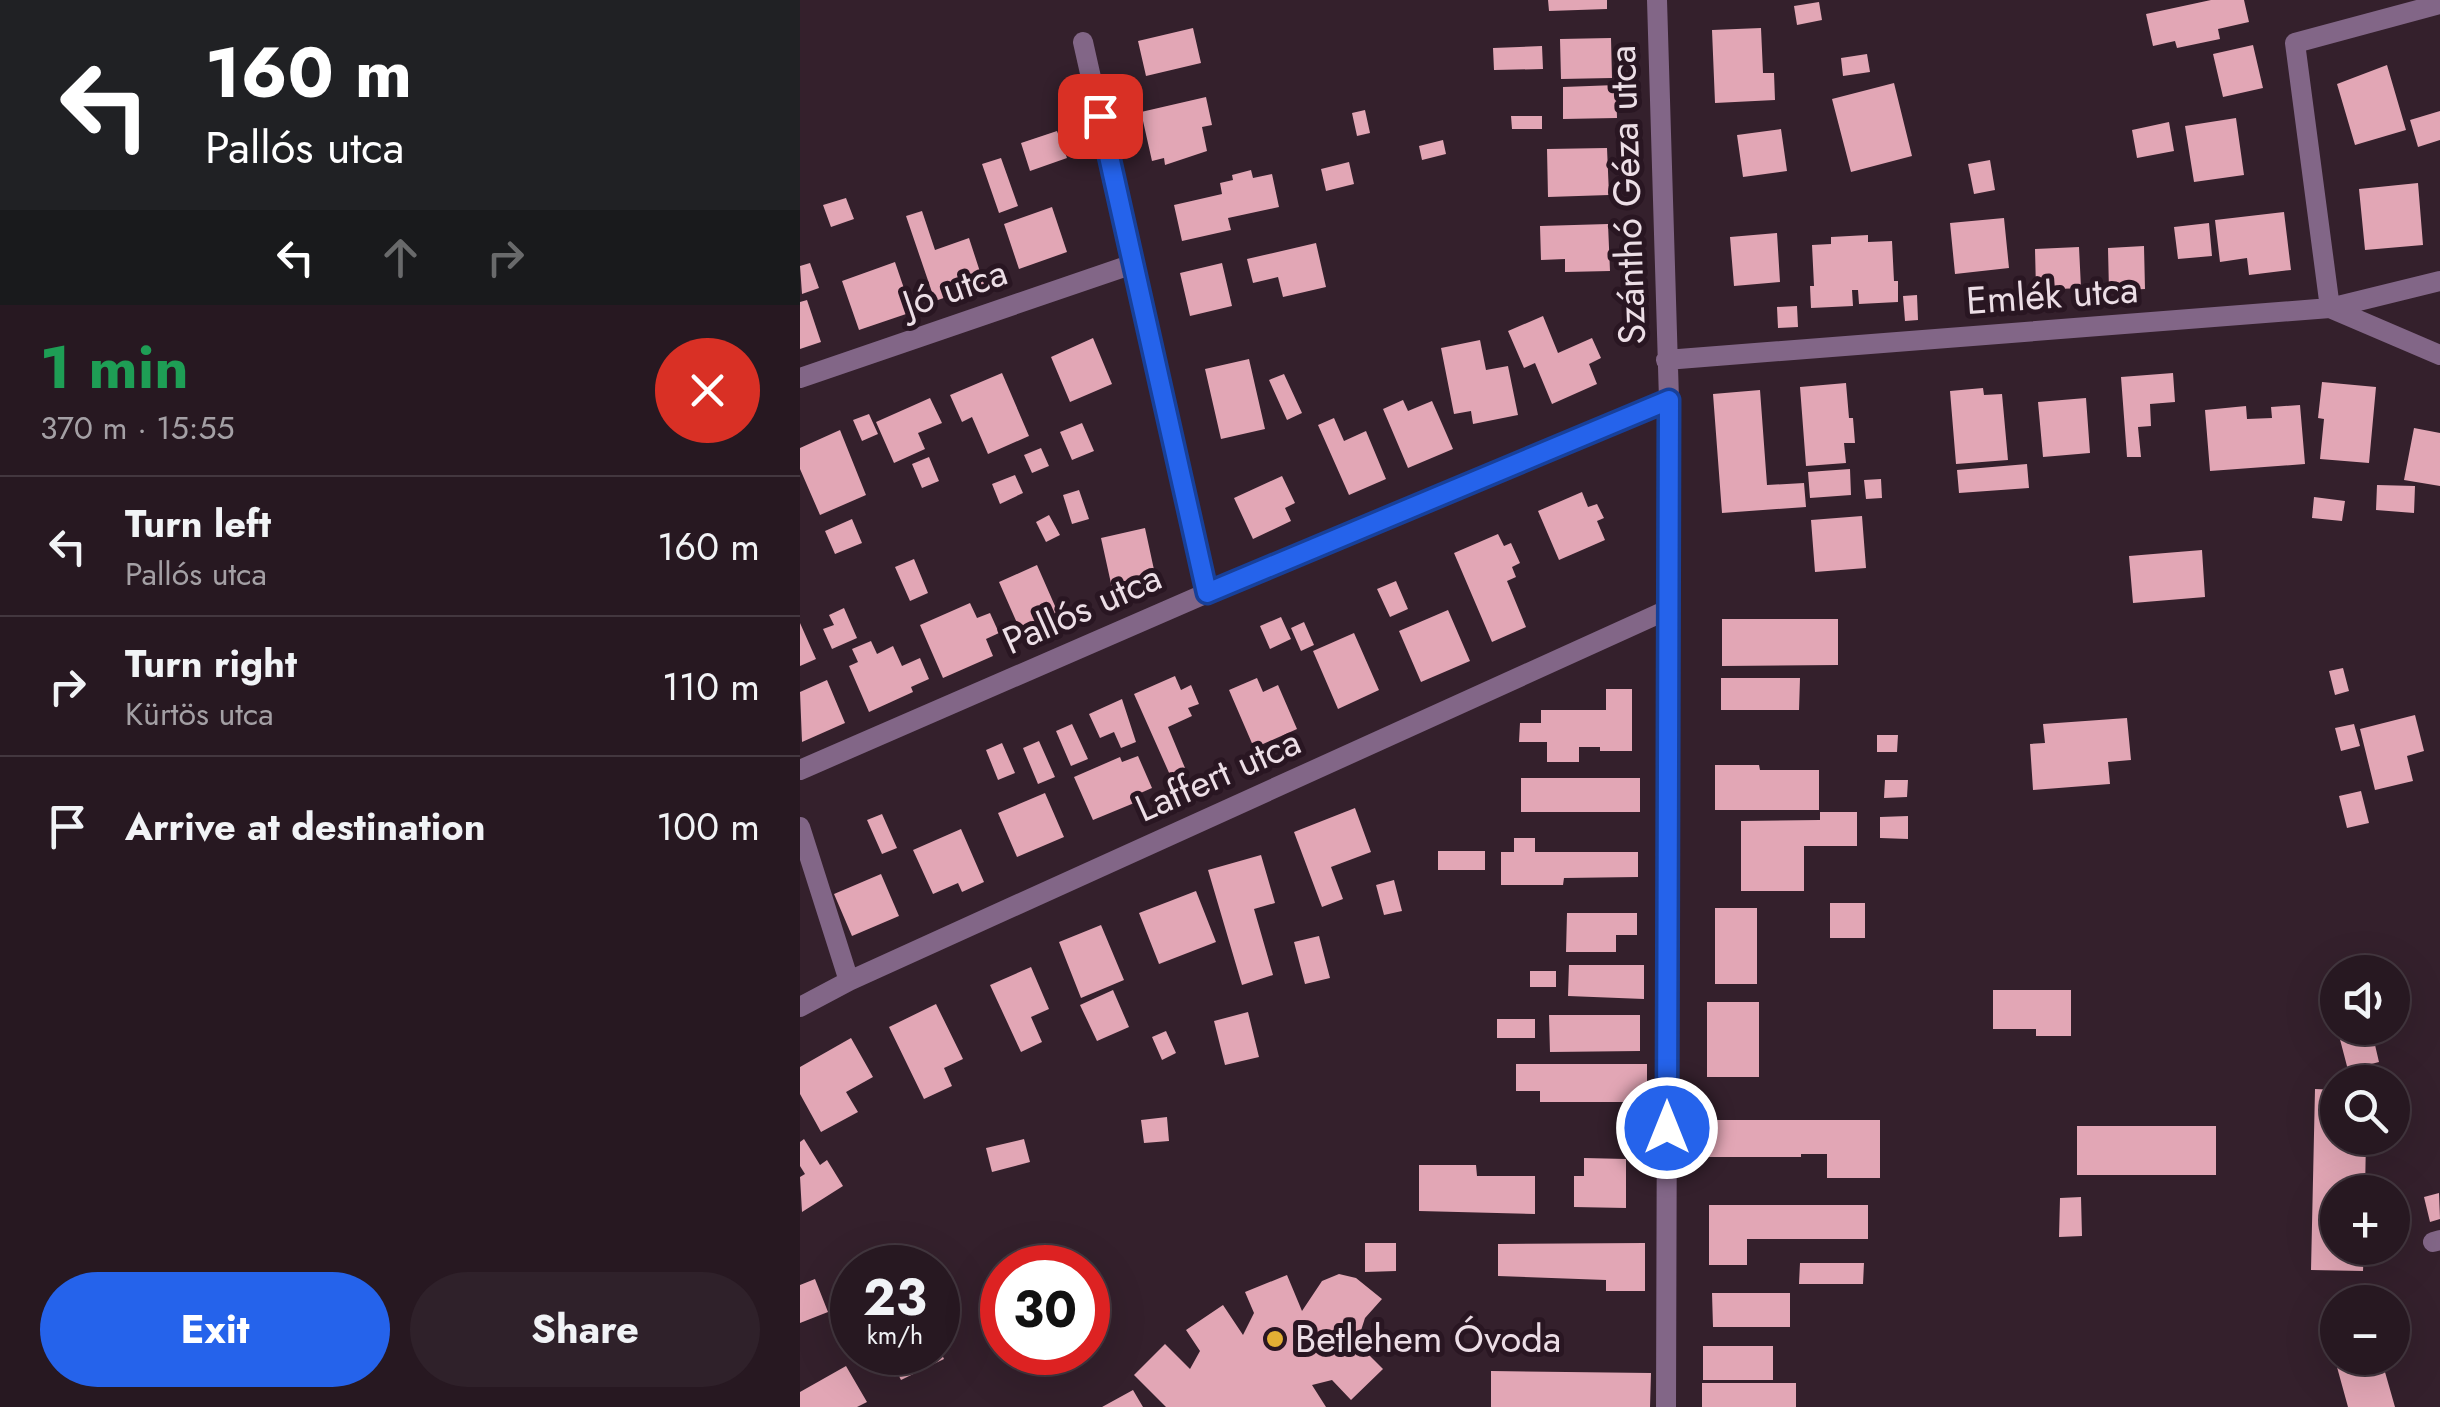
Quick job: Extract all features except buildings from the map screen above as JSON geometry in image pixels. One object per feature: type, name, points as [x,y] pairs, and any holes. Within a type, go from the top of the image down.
[{"type":"street","name":"Szánthó Géza utca","points":[[1656,0],[1669,400],[1666,1407]]},
{"type":"street","points":[[2440,4],[2295,43],[2330,308],[2440,355]]},
{"type":"street","points":[[1083,42],[1207,593]]},
{"type":"street","name":"Jó utca","points":[[800,378],[1133,264]]},
{"type":"street","name":"Emlék utca","points":[[1666,360],[2330,308],[2440,281]]},
{"type":"street","name":"Pallós utca","points":[[800,770],[1207,593],[1669,400]]},
{"type":"street","name":"Laffert utca","points":[[800,1007],[849,981],[1667,610]]},
{"type":"street","points":[[800,827],[849,981]]},
{"type":"place","name":"Betlehem Óvoda","points":[[1275,1339]]},
{"type":"route","points":[[1100,116],[1207,593],[1669,400],[1667,1128]]}]
